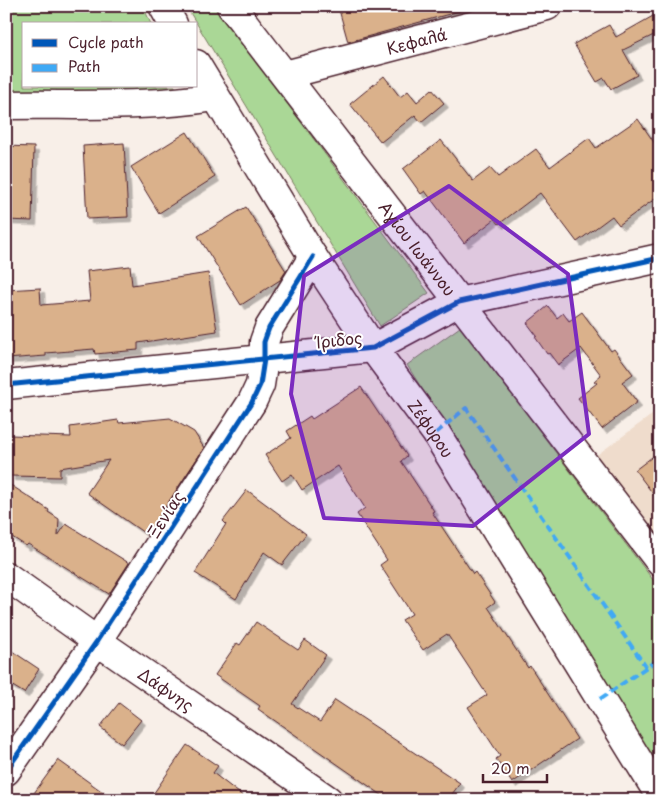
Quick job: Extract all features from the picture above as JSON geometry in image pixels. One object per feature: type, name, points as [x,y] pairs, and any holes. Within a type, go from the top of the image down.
[{"type":"street","points":[[163,6],[172,22]]},
{"type":"street","name":"Αγίου Ιωάννου","points":[[231,6],[660,562]]},
{"type":"street","name":"Κεφαλά","points":[[285,75],[547,6]]},
{"type":"street","name":"Ζέφυρου","points":[[198,67],[313,257],[374,348],[436,432],[660,796]]},
{"type":"street","points":[[6,105],[145,103],[192,101],[215,97]]},
{"type":"street","name":"Ξενίας","points":[[6,771],[97,641],[252,402],[260,385],[264,359],[264,342],[269,328],[313,257]]},
{"type":"street","name":"Ίριδος","points":[[6,385],[374,348],[459,302],[660,258]]},
{"type":"street","name":"Δάφνης","points":[[6,576],[328,800]]},
{"type":"highlighted area","points":[[449,186],[568,274],[589,434],[473,526],[324,518],[291,394],[304,276]]},
{"type":"shaded area","points":[[660,409],[660,544],[594,457]]},
{"type":"green space","points":[[6,6],[143,6],[150,22],[22,22],[22,88],[175,88],[154,91],[6,93]]},
{"type":"green space","points":[[186,6],[214,6],[429,293],[380,326],[198,26],[198,22],[196,22]]},
{"type":"green space","points":[[460,327],[660,589],[660,770],[407,365]]},
{"type":"building","points":[[338,6],[460,6],[460,11],[348,42]]},
{"type":"building","points":[[660,12],[660,32],[623,50],[637,75],[611,89],[604,78],[597,82],[574,44],[609,25],[616,37]]},
{"type":"building","points":[[384,76],[400,97],[408,91],[417,102],[432,89],[444,103],[421,122],[415,115],[381,142],[350,104]]},
{"type":"building","points":[[638,119],[660,151],[660,195],[619,225],[612,216],[577,242],[540,193],[499,224],[495,219],[464,243],[425,191],[421,194],[403,169],[441,140],[473,181],[490,168],[498,177],[536,149],[550,167],[589,138],[596,148]]},
{"type":"building","points":[[187,132],[215,177],[159,213],[131,167]]},
{"type":"building","points":[[124,143],[128,217],[87,219],[83,146]]},
{"type":"building","points":[[6,146],[34,147],[32,221],[6,220]]},
{"type":"building","points":[[246,207],[286,271],[280,280],[241,305],[198,236]]},
{"type":"building","points":[[130,266],[132,285],[208,273],[217,331],[138,343],[138,350],[95,354],[94,349],[46,353],[46,356],[6,359],[6,290],[40,288],[41,305],[90,301],[87,271]]},
{"type":"building","points":[[548,306],[557,318],[563,313],[569,321],[582,312],[611,351],[614,349],[633,374],[622,382],[637,402],[602,429],[578,398],[597,383],[594,381],[601,375],[581,348],[558,365],[549,353],[547,354],[527,323]]},
{"type":"building","points":[[361,387],[407,456],[401,461],[434,511],[432,512],[473,574],[475,572],[495,602],[488,607],[528,668],[530,666],[577,739],[512,783],[496,759],[500,756],[468,707],[487,695],[447,634],[423,650],[402,620],[412,614],[380,565],[387,560],[357,514],[365,508],[338,466],[302,490],[292,474],[282,481],[265,455],[291,438],[287,431],[310,416],[312,419]]},
{"type":"building","points":[[170,418],[194,432],[204,448],[147,535],[87,493],[109,460],[60,468],[60,477],[10,476],[10,435],[71,437],[70,427],[118,420],[119,423]]},
{"type":"building","points":[[660,451],[660,503],[635,470]]},
{"type":"building","points":[[6,482],[49,510],[48,512],[59,519],[58,536],[66,524],[129,563],[109,594],[28,544],[26,546],[6,533]]},
{"type":"building","points":[[247,490],[306,534],[282,565],[264,552],[236,599],[195,573],[226,524],[223,521]]},
{"type":"building","points":[[256,622],[298,650],[305,640],[326,655],[292,704],[320,722],[335,700],[460,783],[448,800],[389,800],[258,709],[260,706],[215,675],[237,643],[240,645]]},
{"type":"building","points":[[6,647],[39,669],[24,693],[6,682]]},
{"type":"building","points":[[119,703],[141,720],[122,744],[100,727]]},
{"type":"building","points":[[187,745],[218,766],[213,773],[248,800],[149,800]]},
{"type":"building","points":[[58,760],[114,800],[29,800]]},
{"type":"marked path","points":[[436,433],[466,408],[646,667]]},
{"type":"marked path","points":[[600,699],[660,658]]},
{"type":"cycle path","points":[[6,771],[97,641],[252,402],[260,385],[264,359],[264,342],[269,328],[313,257]]},
{"type":"cycle path","points":[[6,385],[373,348],[459,302],[660,258]]}]
